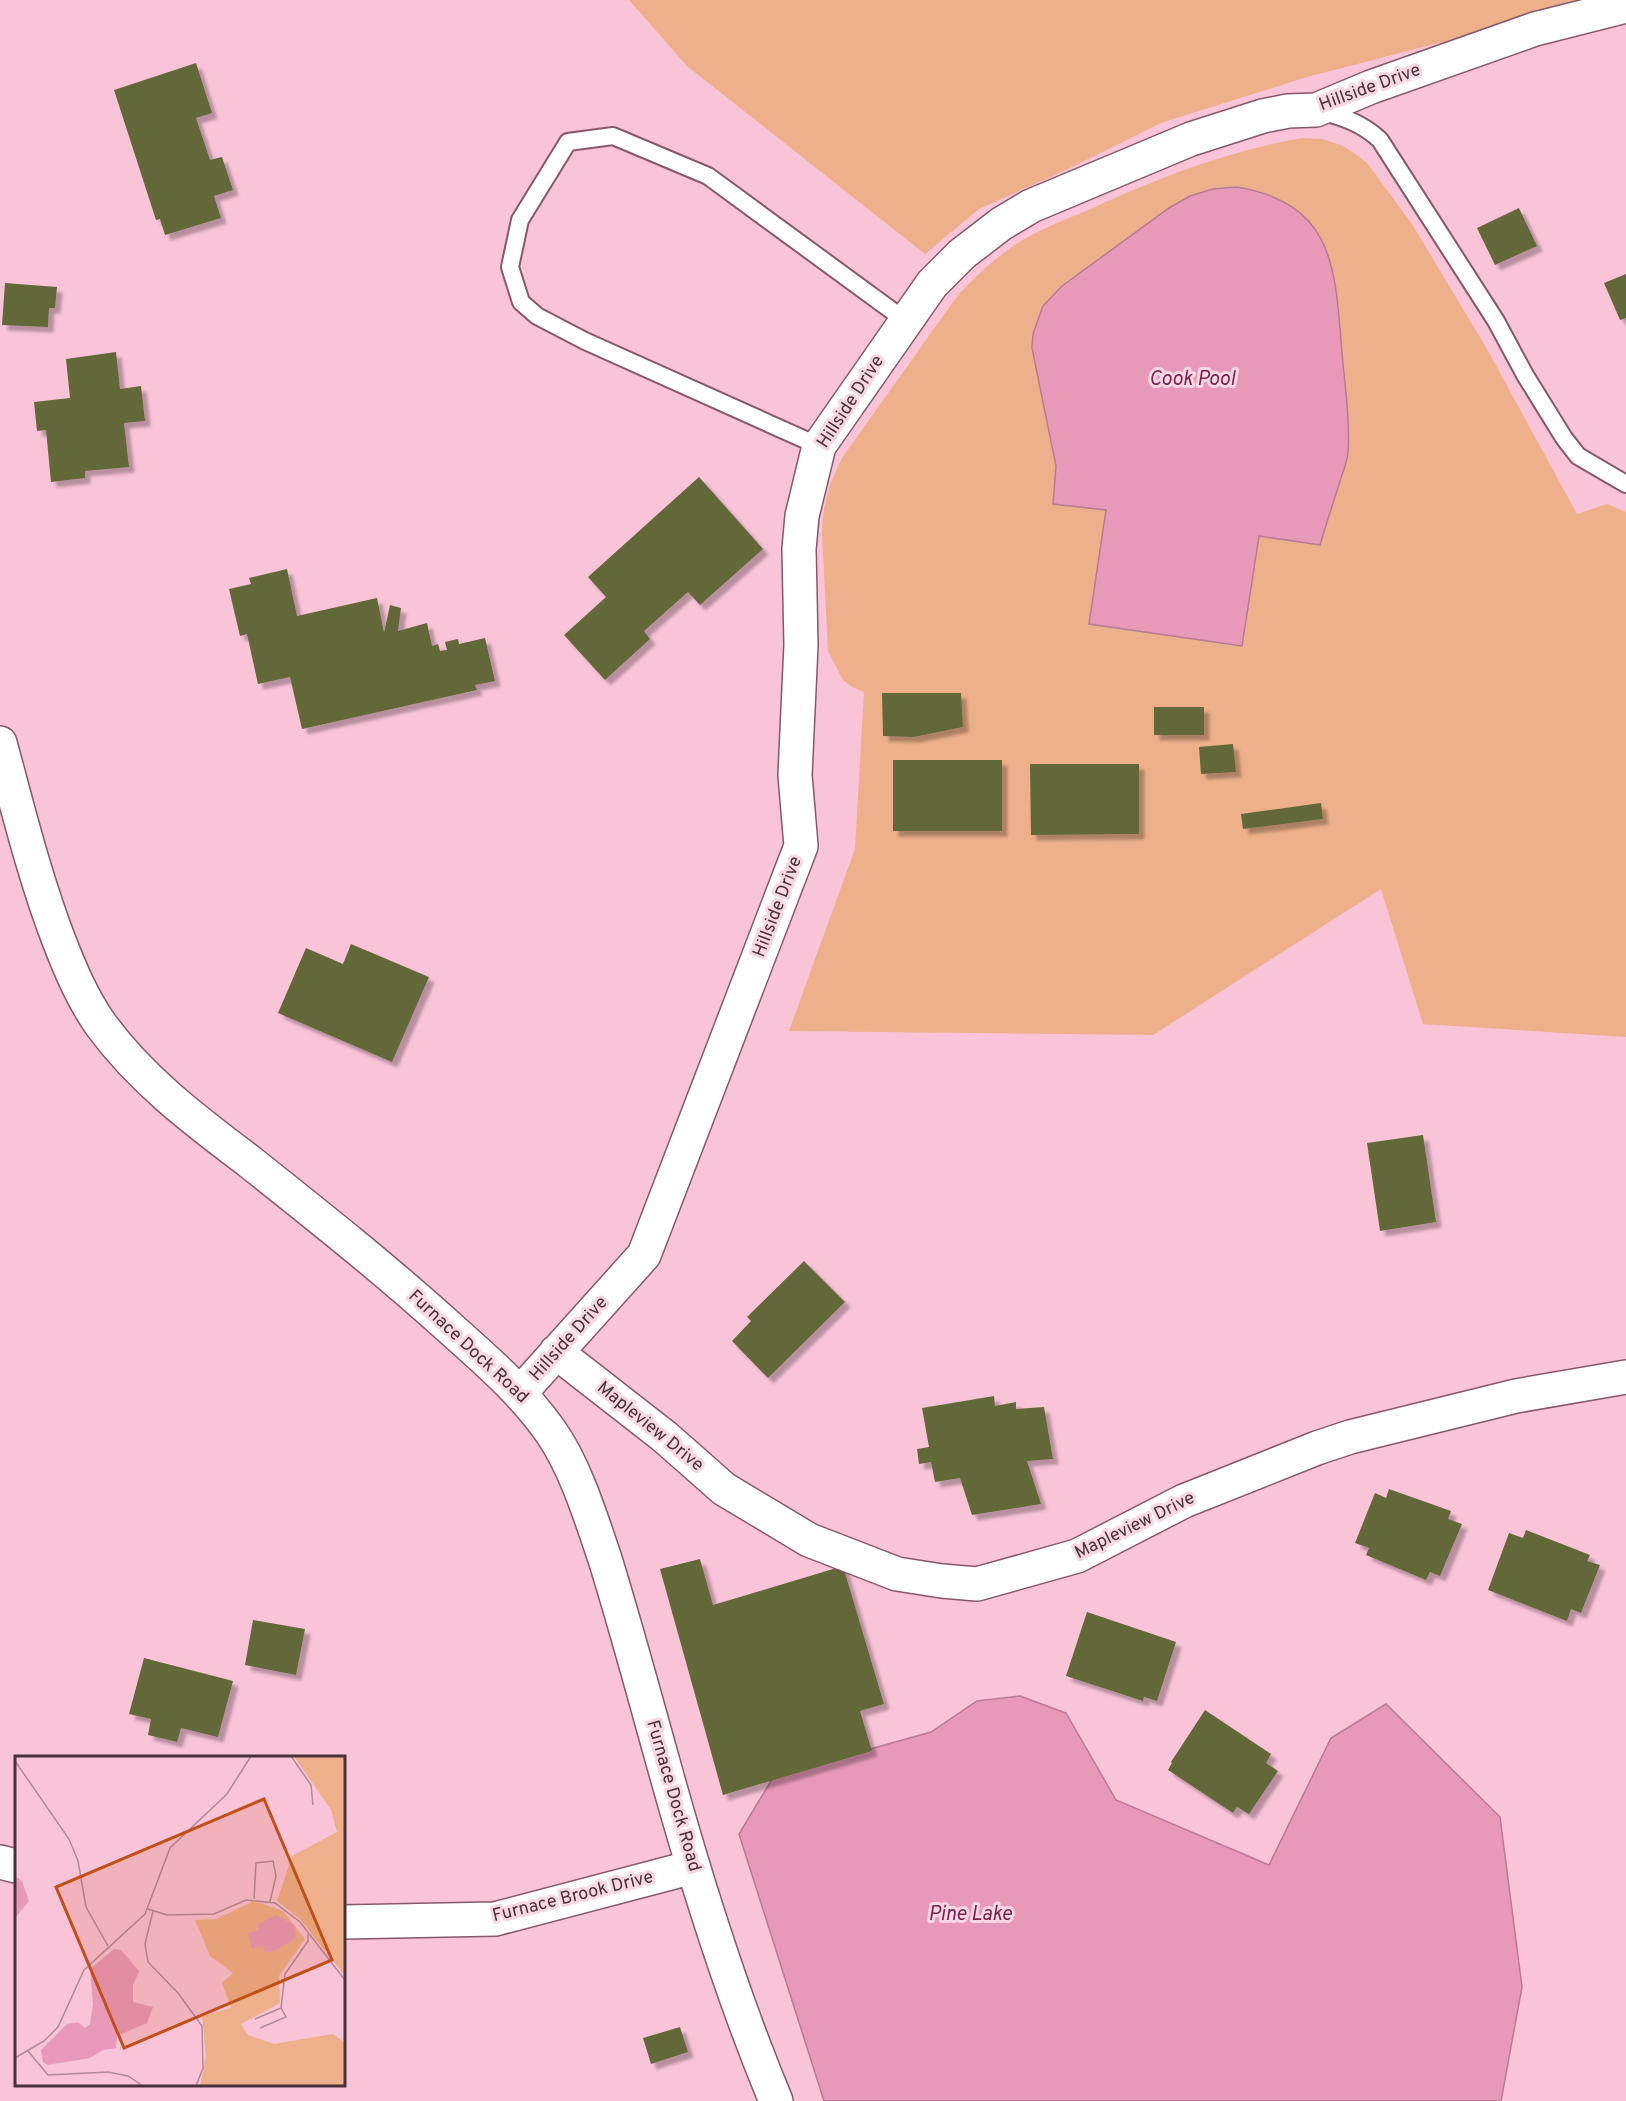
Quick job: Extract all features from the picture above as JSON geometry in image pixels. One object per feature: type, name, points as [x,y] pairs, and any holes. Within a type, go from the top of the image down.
[{"type":"street","name":"Hillside Drive","points":[[521,1392],[644,1255],[801,846],[795,775],[801,645],[799,549],[802,516],[819,446],[932,284],[962,254],[1000,224],[1031,206],[1191,139],[1263,116],[1288,111],[1316,110],[1371,87],[1535,28],[1626,6]]},
{"type":"street","name":"Furnace Dock Road","points":[[0,744],[43,898],[76,984],[102,1025],[141,1073],[172,1101],[314,1212],[429,1309],[521,1392],[554,1436],[575,1478],[593,1523],[624,1620],[693,1867],[722,1961],[754,2049],[776,2101]]},
{"type":"street","name":"Mapleview Drive","points":[[556,1352],[665,1437],[724,1489],[809,1540],[897,1574],[977,1584],[1077,1556],[1184,1501],[1350,1437],[1516,1396],[1626,1377]]},
{"type":"street","points":[[0,1862],[15,1866]]},
{"type":"street","name":"Furnace Brook Drive","points":[[345,1922],[495,1919],[693,1867]]},
{"type":"lane","points":[[1316,110],[1347,119],[1367,128],[1380,140],[1496,321],[1525,375],[1564,438],[1578,456],[1626,484]]},
{"type":"lane","points":[[819,446],[585,341],[537,316],[521,302],[510,267],[520,220],[568,142],[612,136],[708,176],[906,321]]},
{"type":"shaded area","points":[[629,0],[1606,0],[1307,77],[1161,123],[1070,168],[979,209],[925,254],[687,66]]},
{"type":"shaded area","points":[[1302,138],[1322,139],[1341,145],[1367,163],[1412,224],[1487,349],[1577,514],[1607,504],[1626,512],[1626,1037],[1423,1024],[1381,889],[1153,1035],[789,1031],[855,849],[864,692],[843,680],[828,651],[822,532],[824,508],[830,485],[842,458],[958,295],[1009,249],[1049,226],[1165,177],[1246,150]]},
{"type":"water","name":"Cook Pool","points":[[1237,187],[1270,196],[1294,208],[1312,225],[1324,245],[1332,268],[1337,294],[1347,403],[1348,453],[1320,545],[1259,536],[1242,646],[1089,624],[1106,510],[1053,504],[1056,466],[1032,348],[1033,334],[1043,306],[1062,286],[1169,208],[1190,196],[1213,189]]},
{"type":"water","name":"Pine Lake","points":[[1020,1696],[1066,1713],[1116,1800],[1269,1865],[1331,1738],[1386,1704],[1500,1817],[1522,1987],[1501,2101],[824,2101],[739,1834],[774,1776],[931,1732],[977,1701]]},
{"type":"building","points":[[196,63],[212,113],[196,118],[210,160],[222,157],[233,190],[214,196],[221,218],[165,235],[160,219],[156,220],[114,90]]},
{"type":"building","points":[[1519,208],[1537,246],[1495,265],[1477,228]]},
{"type":"building","points":[[1626,274],[1626,318],[1620,320],[1604,283]]},
{"type":"building","points":[[5,283],[57,287],[55,308],[49,308],[48,327],[2,325]]},
{"type":"building","points":[[116,352],[120,389],[141,386],[145,421],[124,423],[129,467],[85,471],[85,478],[51,482],[46,430],[37,431],[34,402],[70,398],[66,359]]},
{"type":"building","points":[[699,477],[763,549],[700,605],[688,592],[644,631],[650,639],[605,680],[564,635],[606,597],[588,577]]},
{"type":"building","points":[[287,569],[297,616],[377,598],[384,633],[390,605],[401,608],[398,631],[427,623],[432,646],[438,644],[440,651],[447,650],[445,642],[458,639],[459,644],[485,638],[495,681],[475,685],[477,690],[302,729],[290,677],[258,684],[247,634],[240,636],[229,589],[251,584],[249,578]]},
{"type":"building","points":[[882,693],[961,693],[963,727],[914,737],[883,736]]},
{"type":"building","points":[[1154,707],[1204,707],[1204,735],[1154,735]]},
{"type":"building","points":[[1233,744],[1236,772],[1201,774],[1199,747]]},
{"type":"building","points":[[893,760],[1002,760],[1002,831],[893,831]]},
{"type":"building","points":[[1030,764],[1139,764],[1139,834],[1031,835]]},
{"type":"building","points":[[1321,803],[1323,819],[1243,829],[1241,814]]},
{"type":"building","points":[[351,944],[429,977],[392,1062],[278,1013],[306,948],[343,964]]},
{"type":"building","points":[[1423,1135],[1436,1222],[1380,1231],[1367,1143]]},
{"type":"building","points":[[804,1261],[845,1302],[768,1378],[732,1341],[751,1321],[747,1317]]},
{"type":"building","points":[[994,1396],[995,1406],[1016,1402],[1016,1409],[1044,1407],[1053,1459],[1027,1461],[1041,1504],[972,1515],[960,1478],[935,1482],[931,1462],[919,1464],[917,1449],[929,1447],[922,1408]]},
{"type":"building","points":[[1389,1489],[1451,1511],[1448,1519],[1462,1524],[1440,1576],[1430,1572],[1426,1580],[1366,1555],[1369,1548],[1355,1543],[1375,1493],[1386,1498]]},
{"type":"building","points":[[1526,1530],[1590,1555],[1587,1561],[1600,1565],[1581,1613],[1571,1609],[1567,1621],[1488,1590],[1509,1533],[1523,1538]]},
{"type":"building","points":[[700,1559],[713,1605],[843,1566],[884,1704],[860,1711],[872,1751],[723,1795],[660,1569]]},
{"type":"building","points":[[1087,1612],[1176,1642],[1157,1701],[1144,1697],[1143,1701],[1066,1676]]},
{"type":"building","points":[[253,1620],[305,1629],[296,1675],[245,1665]]},
{"type":"building","points":[[144,1658],[233,1681],[218,1737],[181,1728],[177,1742],[148,1735],[151,1719],[129,1714]]},
{"type":"building","points":[[1205,1710],[1271,1754],[1266,1763],[1278,1771],[1249,1814],[1237,1807],[1233,1813],[1168,1770]]},
{"type":"building","points":[[680,2027],[688,2052],[651,2064],[643,2038]]}]
